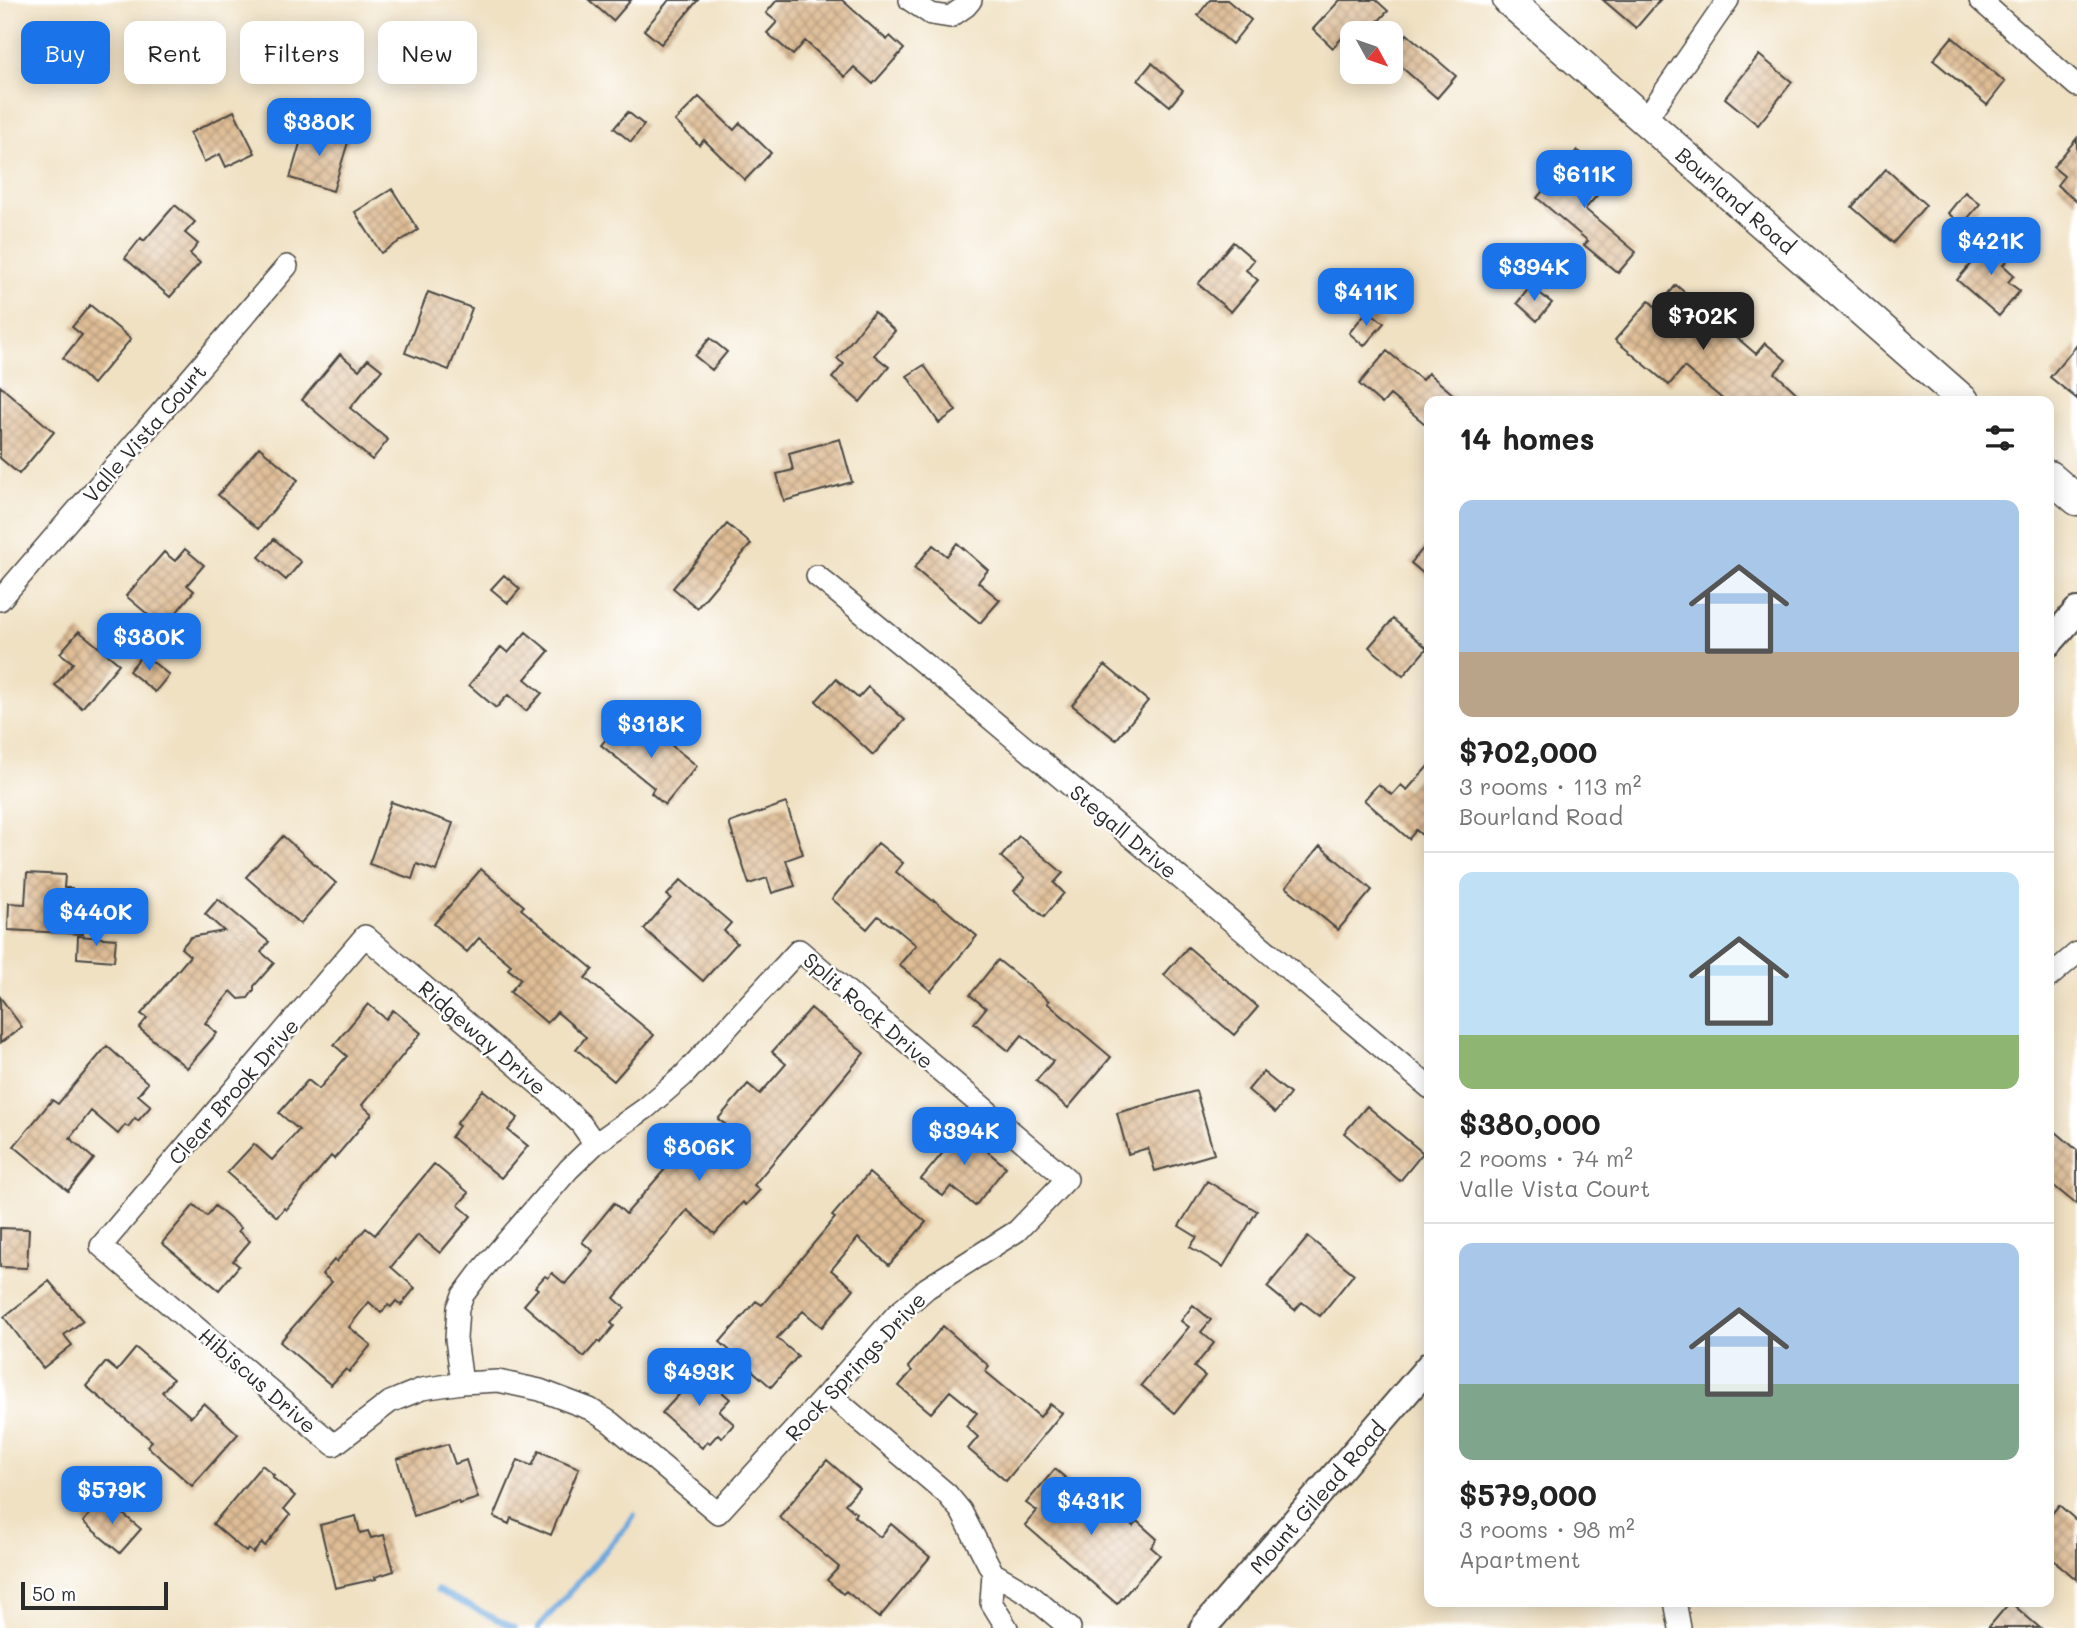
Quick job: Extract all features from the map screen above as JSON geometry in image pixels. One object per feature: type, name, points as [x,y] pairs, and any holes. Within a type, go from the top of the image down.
[{"type":"main road","name":"Bourland Road","points":[[1508,0],[1958,396]]},
{"type":"main road","points":[[2054,480],[2077,500]]},
{"type":"street","points":[[910,0],[931,14],[950,17],[971,0]]},
{"type":"street","points":[[1644,120],[1728,0]]},
{"type":"street","points":[[1980,0],[2077,86]]},
{"type":"street","name":"Valle Vista Court","points":[[0,600],[287,266]]},
{"type":"street","name":"Stegall Drive","points":[[817,576],[977,706],[1424,1083]]},
{"type":"street","points":[[2054,637],[2077,611]]},
{"type":"street","name":"Ridgeway Drive","points":[[365,936],[551,1095],[581,1124],[595,1144]]},
{"type":"street","name":"Clear Brook Drive","points":[[101,1246],[365,936]]},
{"type":"street","name":"Split Rock Drive","points":[[595,1144],[646,1108],[683,1076],[799,950],[1067,1179]]},
{"type":"street","points":[[2054,972],[2077,953]]},
{"type":"street","points":[[462,1383],[456,1339],[458,1308],[463,1295],[553,1186],[595,1144]]},
{"type":"street","name":"Rock Springs Drive","points":[[718,1513],[913,1299],[1017,1231],[1067,1179]]},
{"type":"street","name":"Hibiscus Drive","points":[[101,1246],[334,1445],[390,1402],[422,1389],[498,1381],[540,1390],[590,1409],[610,1422],[718,1513]]},
{"type":"street","name":"Mount Gilead Road","points":[[1203,1628],[1424,1372]]},
{"type":"street","points":[[828,1393],[947,1494],[961,1511],[993,1573],[991,1602],[1007,1628]]},
{"type":"street","points":[[993,1573],[1029,1594],[1056,1624]]},
{"type":"street","points":[[1676,1607],[1680,1628]]},
{"type":"building","points":[[589,0],[631,0],[613,21]]},
{"type":"building","points":[[669,0],[698,0],[661,44],[644,30]]},
{"type":"building","points":[[777,0],[842,0],[887,40],[890,36],[904,49],[873,84],[854,67],[845,77],[805,41],[793,55],[767,33],[777,22],[766,13]]},
{"type":"building","points":[[1210,0],[1227,0],[1251,20],[1232,44],[1198,15]]},
{"type":"building","points":[[1340,0],[1376,0],[1388,11],[1378,21],[1340,21],[1340,40],[1333,48],[1313,29]]},
{"type":"building","points":[[1603,0],[1660,0],[1636,28]]},
{"type":"building","points":[[1407,34],[1456,76],[1437,98],[1404,69],[1404,37]]},
{"type":"building","points":[[1952,37],[2005,82],[1987,105],[1933,60]]},
{"type":"building","points":[[1759,55],[1792,82],[1758,125],[1725,98]]},
{"type":"building","points":[[1152,63],[1183,90],[1170,106],[1138,80]]},
{"type":"building","points":[[699,97],[734,130],[740,123],[771,153],[745,180],[704,140],[699,145],[675,121]]},
{"type":"building","points":[[234,111],[255,153],[226,167],[220,154],[204,162],[190,133]]},
{"type":"building","points":[[628,112],[644,125],[631,142],[614,128]]},
{"type":"building","points":[[305,126],[349,139],[333,191],[290,178]]},
{"type":"building","points":[[2077,138],[2077,202],[2057,185],[2064,176],[2053,167]]},
{"type":"building","points":[[1577,150],[1599,169],[1589,181],[1601,191],[1585,209],[1636,252],[1618,273],[1584,245],[1588,241],[1537,198]]},
{"type":"building","points":[[1886,169],[1926,205],[1893,243],[1852,207]]},
{"type":"building","points":[[392,189],[418,230],[381,253],[355,212]]},
{"type":"building","points":[[1965,192],[1980,204],[1962,225],[1948,213]]},
{"type":"building","points":[[175,205],[195,222],[185,233],[198,244],[190,254],[200,263],[170,297],[125,258],[141,238],[144,241]]},
{"type":"building","points":[[1994,236],[2013,253],[2003,265],[2014,275],[2008,282],[2020,291],[1999,316],[1957,280]]},
{"type":"building","points":[[1233,242],[1254,260],[1246,270],[1258,280],[1231,312],[1198,284]]},
{"type":"building","points":[[1676,285],[1756,354],[1765,343],[1786,360],[1775,373],[1800,396],[1719,396],[1684,367],[1669,385],[1615,340],[1649,301],[1657,308]]},
{"type":"building","points":[[1531,286],[1552,303],[1537,321],[1517,303]]},
{"type":"building","points":[[428,292],[472,308],[449,370],[405,353]]},
{"type":"building","points":[[90,305],[131,339],[93,384],[63,358],[82,335],[72,327]]},
{"type":"building","points":[[1368,310],[1384,323],[1364,346],[1349,333]]},
{"type":"building","points":[[874,312],[895,331],[874,355],[889,367],[860,402],[832,378],[844,364],[837,359]]},
{"type":"building","points":[[710,338],[727,352],[712,370],[695,356]]},
{"type":"building","points":[[2077,345],[2077,399],[2050,377]]},
{"type":"building","points":[[1387,351],[1422,380],[1428,373],[1455,396],[1424,396],[1424,423],[1390,395],[1382,404],[1359,384]]},
{"type":"building","points":[[340,354],[359,370],[368,359],[382,370],[350,408],[388,440],[372,460],[302,400]]},
{"type":"building","points":[[924,365],[956,411],[939,423],[907,376]]},
{"type":"building","points":[[0,386],[54,432],[19,474],[0,458]]},
{"type":"building","points":[[840,439],[852,482],[784,501],[777,474],[793,470],[789,453]]},
{"type":"building","points":[[259,447],[298,480],[258,529],[218,495]]},
{"type":"building","points":[[727,524],[751,544],[697,608],[673,588]]},
{"type":"building","points":[[274,539],[301,562],[286,580],[259,557]]},
{"type":"building","points":[[957,543],[988,570],[978,582],[1000,600],[980,623],[914,568],[933,545],[947,556]]},
{"type":"building","points":[[1424,547],[1424,574],[1411,563]]},
{"type":"building","points":[[185,549],[204,565],[187,585],[194,591],[164,628],[126,596],[164,552],[175,561]]},
{"type":"building","points":[[504,575],[520,589],[508,603],[491,589]]},
{"type":"building","points":[[1393,619],[1424,645],[1424,652],[1403,676],[1369,647]]},
{"type":"building","points":[[79,631],[119,664],[82,708],[55,685],[73,663],[60,653]]},
{"type":"building","points":[[526,632],[549,651],[525,679],[542,693],[526,711],[508,695],[496,708],[469,685],[501,647],[508,653]]},
{"type":"building","points":[[143,654],[169,675],[155,692],[129,671]]},
{"type":"building","points":[[1105,665],[1148,701],[1116,740],[1072,705]]},
{"type":"building","points":[[836,679],[858,698],[868,687],[905,720],[873,755],[816,701]]},
{"type":"building","points":[[643,722],[697,766],[665,805],[651,793],[654,788],[601,745],[618,725],[631,736]]},
{"type":"building","points":[[1424,771],[1424,837],[1416,830],[1409,839],[1364,800],[1378,784],[1392,795],[1401,785],[1407,790]]},
{"type":"building","points":[[391,802],[453,823],[436,871],[417,864],[412,879],[369,864]]},
{"type":"building","points":[[786,803],[803,854],[786,860],[795,886],[772,893],[767,878],[749,884],[729,823]]},
{"type":"building","points":[[283,836],[336,883],[300,924],[246,877]]},
{"type":"building","points":[[1019,836],[1063,873],[1054,883],[1064,893],[1044,917],[1014,891],[1025,878],[1001,857]]},
{"type":"building","points":[[878,843],[903,863],[896,872],[977,936],[931,991],[899,965],[916,945],[878,916],[867,929],[832,899]]},
{"type":"building","points":[[1320,846],[1372,890],[1338,930],[1286,887]]},
{"type":"building","points":[[481,869],[524,906],[521,909],[593,969],[585,978],[654,1035],[614,1081],[576,1049],[586,1037],[557,1012],[547,1023],[510,992],[521,979],[508,969],[511,965],[479,938],[467,952],[434,924]]},
{"type":"building","points":[[27,873],[65,875],[64,888],[72,888],[71,904],[85,905],[83,934],[8,930],[9,903],[25,904]]},
{"type":"building","points":[[681,880],[731,923],[724,931],[737,943],[703,981],[644,929],[671,898],[667,895]]},
{"type":"building","points":[[218,899],[269,942],[261,952],[274,963],[254,986],[248,998],[239,999],[231,991],[205,1023],[217,1033],[187,1068],[139,1028],[147,1018],[141,1014],[190,956],[181,948],[191,937],[224,931],[205,914]]},
{"type":"building","points":[[78,936],[116,939],[114,961],[77,958]]},
{"type":"building","points":[[1188,947],[1258,1007],[1234,1035],[1164,975]]},
{"type":"building","points":[[998,960],[1049,1001],[1047,1003],[1111,1057],[1068,1108],[1036,1081],[1053,1061],[1022,1035],[1009,1051],[974,1023],[986,1008],[970,995]]},
{"type":"building","points":[[0,997],[22,1027],[0,1043]]},
{"type":"building","points":[[368,1004],[386,1019],[393,1010],[421,1033],[362,1105],[372,1114],[334,1159],[331,1156],[277,1217],[227,1173],[254,1144],[272,1160],[299,1130],[279,1113],[308,1080],[319,1089],[347,1056],[334,1045]]},
{"type":"building","points":[[811,1008],[864,1053],[754,1185],[760,1190],[746,1205],[743,1202],[715,1234],[687,1210],[614,1298],[625,1308],[611,1323],[614,1326],[600,1343],[598,1341],[584,1357],[524,1305],[538,1289],[535,1287],[545,1276],[548,1278],[552,1273],[565,1284],[593,1251],[582,1242],[614,1203],[626,1214],[686,1145],[697,1155],[725,1124],[718,1119],[748,1084],[760,1094],[786,1064],[772,1052]]},
{"type":"building","points":[[107,1046],[148,1083],[138,1095],[151,1106],[138,1121],[135,1118],[118,1134],[91,1111],[70,1138],[94,1159],[68,1191],[14,1146],[52,1100],[58,1104]]},
{"type":"building","points":[[1263,1072],[1290,1094],[1275,1113],[1248,1090]]},
{"type":"building","points":[[483,1090],[518,1118],[508,1130],[528,1146],[501,1178],[451,1137],[459,1126],[456,1124]]},
{"type":"building","points":[[1196,1091],[1214,1154],[1155,1171],[1148,1148],[1128,1154],[1117,1113]]},
{"type":"building","points":[[1367,1106],[1423,1153],[1400,1181],[1344,1133]]},
{"type":"building","points":[[951,1121],[1006,1167],[975,1206],[951,1186],[943,1196],[921,1179],[951,1143],[940,1135]]},
{"type":"building","points":[[2054,1130],[2077,1150],[2077,1205],[2054,1186]]},
{"type":"building","points":[[434,1164],[469,1193],[458,1205],[471,1216],[440,1253],[418,1235],[391,1267],[415,1288],[401,1305],[396,1301],[381,1313],[369,1302],[349,1327],[371,1345],[349,1372],[346,1369],[331,1385],[280,1342],[332,1282],[322,1274],[334,1260],[336,1262],[366,1228],[375,1235]]},
{"type":"building","points":[[869,1173],[926,1222],[889,1265],[858,1238],[831,1270],[854,1289],[822,1327],[803,1311],[777,1338],[798,1356],[771,1387],[720,1342],[756,1301],[762,1305]]},
{"type":"building","points":[[1207,1181],[1257,1211],[1223,1267],[1190,1247],[1197,1237],[1179,1226]]},
{"type":"building","points":[[194,1205],[207,1216],[215,1206],[241,1228],[238,1231],[250,1241],[233,1261],[239,1266],[219,1290],[162,1243]]},
{"type":"building","points":[[0,1228],[29,1229],[27,1268],[0,1267]]},
{"type":"building","points":[[1308,1237],[1354,1274],[1320,1316],[1302,1302],[1295,1310],[1267,1287]]},
{"type":"building","points":[[49,1281],[83,1321],[64,1335],[72,1345],[43,1368],[4,1317]]},
{"type":"building","points":[[1193,1305],[1211,1320],[1201,1332],[1214,1343],[1194,1367],[1205,1376],[1175,1413],[1141,1385],[1189,1327],[1181,1321]]},
{"type":"building","points":[[943,1326],[989,1366],[985,1371],[1040,1417],[1050,1404],[1062,1413],[1006,1481],[968,1449],[978,1437],[966,1426],[977,1413],[950,1391],[931,1413],[899,1386],[912,1371],[908,1367]]},
{"type":"building","points":[[136,1348],[173,1379],[162,1392],[191,1417],[204,1403],[238,1434],[192,1486],[147,1446],[152,1441],[86,1386],[106,1362],[117,1371]]},
{"type":"building","points":[[688,1362],[730,1399],[719,1411],[734,1424],[722,1438],[718,1434],[702,1448],[662,1413],[686,1387],[675,1377]]},
{"type":"building","points":[[448,1444],[455,1464],[466,1460],[478,1498],[459,1504],[458,1501],[414,1516],[397,1459]]},
{"type":"building","points":[[539,1451],[579,1468],[551,1535],[511,1518],[509,1524],[494,1517],[518,1460],[532,1466]]},
{"type":"building","points":[[827,1460],[859,1488],[845,1504],[856,1513],[854,1516],[880,1537],[891,1524],[930,1557],[879,1618],[846,1591],[843,1594],[827,1580],[839,1567],[779,1517]]},
{"type":"building","points":[[262,1465],[295,1496],[284,1509],[290,1515],[265,1546],[262,1543],[253,1553],[248,1549],[246,1552],[213,1524]]},
{"type":"building","points":[[1055,1469],[1116,1520],[1120,1515],[1133,1526],[1137,1521],[1157,1539],[1151,1547],[1160,1555],[1117,1604],[1025,1525],[1037,1511],[1026,1503]]},
{"type":"building","points":[[104,1498],[141,1529],[120,1553],[83,1522]]},
{"type":"building","points":[[2059,1505],[2077,1521],[2077,1580],[2054,1560],[2054,1511]]},
{"type":"building","points":[[356,1516],[360,1533],[368,1531],[371,1538],[384,1535],[394,1571],[375,1577],[376,1579],[335,1588],[320,1525]]},
{"type":"building","points":[[2006,1607],[2016,1607],[2040,1628],[1988,1628]]},
{"type":"waterway","points":[[538,1628],[634,1515]]},
{"type":"waterway","points":[[437,1590],[514,1628]]}]
